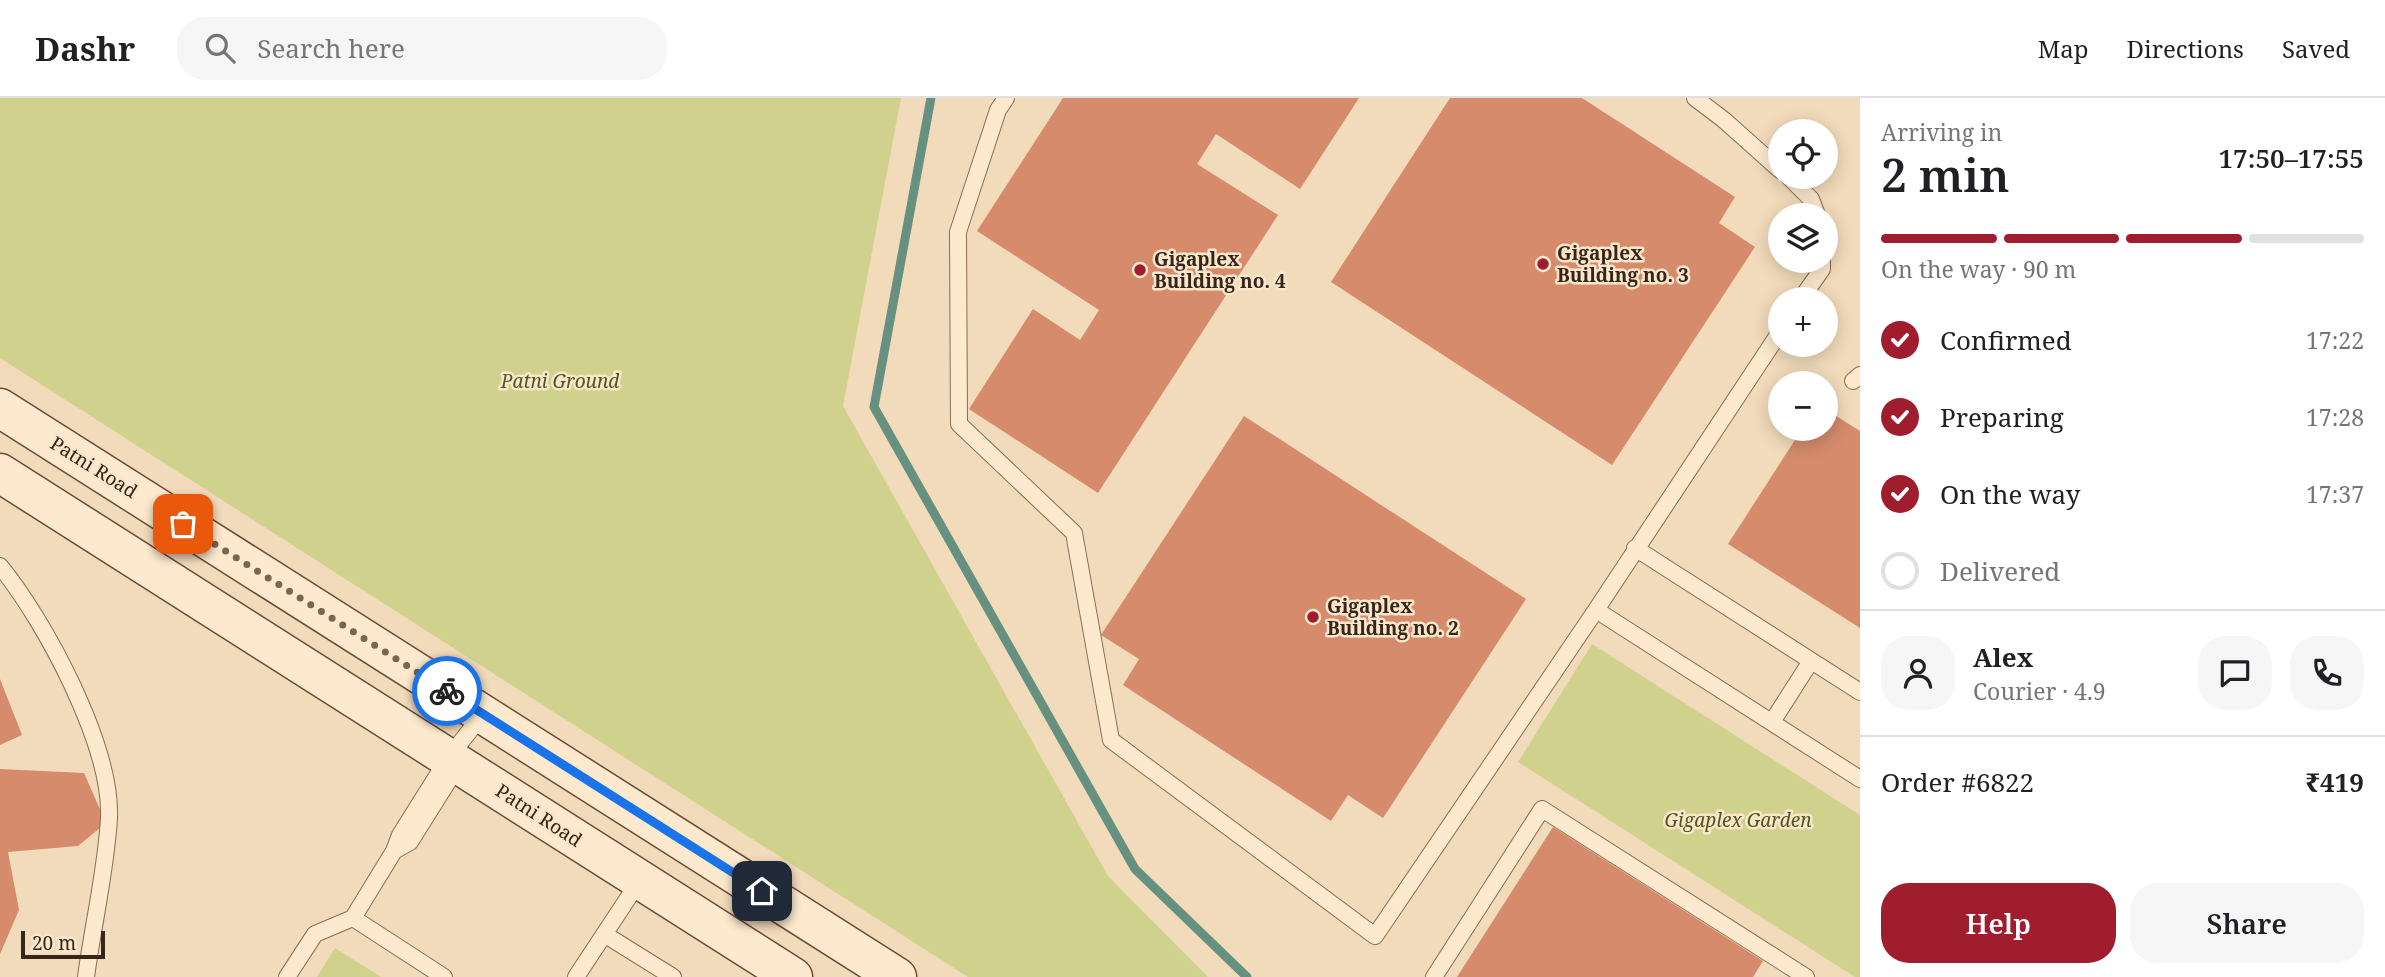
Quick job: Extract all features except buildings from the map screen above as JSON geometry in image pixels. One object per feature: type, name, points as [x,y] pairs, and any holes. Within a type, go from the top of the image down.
[{"type":"main road","name":"Patni Road","points":[[0,408],[897,977]]},
{"type":"main road","name":"Patni Road","points":[[0,473],[793,977]]},
{"type":"lane","points":[[1006,98],[998,110],[958,232],[959,424],[1074,533],[1111,740],[1375,936],[1768,350]]},
{"type":"lane","points":[[1695,98],[1768,159]]},
{"type":"lane","points":[[1800,189],[1812,203]]},
{"type":"lane","points":[[1635,548],[1860,692]]},
{"type":"lane","points":[[0,566],[27,602],[54,650],[82,708],[103,765],[109,816],[86,977]]},
{"type":"lane","points":[[1596,610],[1860,779]]},
{"type":"lane","points":[[1772,722],[1811,661]]},
{"type":"lane","points":[[287,977],[315,934],[353,918],[394,851],[400,835],[454,760],[483,714]]},
{"type":"lane","points":[[1434,977],[1542,809],[1806,977]]},
{"type":"lane","points":[[576,977],[640,880]]},
{"type":"lane","points":[[353,918],[444,977]]},
{"type":"lane","points":[[604,934],[673,977]]},
{"type":"green space","name":"Patni Ground","points":[[0,98],[901,98],[843,406],[1108,876],[1208,977],[968,977],[0,358]]},
{"type":"green space","name":"Gigaplex Garden","points":[[1592,644],[1860,815],[1860,977],[1855,977],[1518,762]]},
{"type":"green space","points":[[335,948],[381,977],[317,977]]},
{"type":"waterway","points":[[931,98],[874,407],[1135,869],[1247,977]]},
{"type":"way so far","points":[[183,524],[447,691]]},
{"type":"place","name":"Gigaplex Building no. 3","points":[[1543,264]]},
{"type":"place","name":"Gigaplex Building no. 4","points":[[1140,270]]},
{"type":"place","name":"Gigaplex Building no. 2","points":[[1313,617]]},
{"type":"route","points":[[447,691],[762,891]]}]
